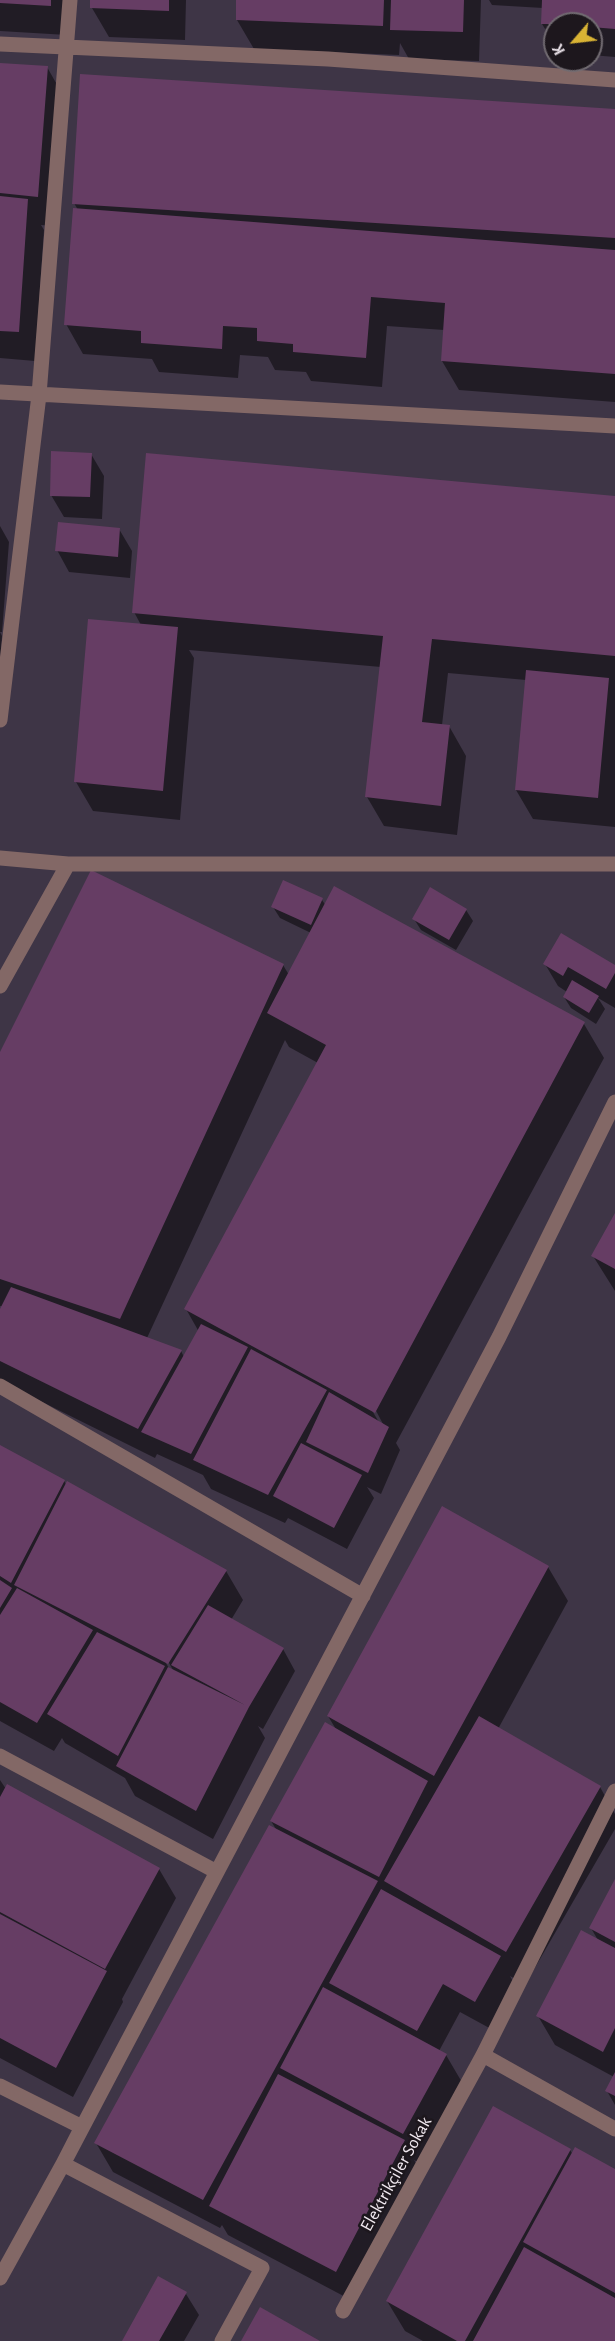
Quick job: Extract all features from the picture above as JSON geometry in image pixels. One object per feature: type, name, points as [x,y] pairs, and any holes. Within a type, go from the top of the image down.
[{"type":"street","points":[[0,720],[39,394],[70,0]]},
{"type":"street","points":[[0,44],[328,59],[615,80]]},
{"type":"street","points":[[0,392],[615,426]]},
{"type":"street","points":[[0,858],[68,864],[615,864]]},
{"type":"street","points":[[0,986],[68,864]]},
{"type":"street","points":[[0,2278],[63,2164],[499,1337],[615,1102]]},
{"type":"street","points":[[0,1386],[363,1596]]},
{"type":"street","points":[[0,1756],[217,1872]]},
{"type":"street","name":"Elektrikçiler Sokak","points":[[343,2311],[483,2055],[615,1791]]},
{"type":"street","points":[[483,2055],[615,2129]]},
{"type":"street","points":[[0,2085],[82,2127],[63,2164]]},
{"type":"street","points":[[63,2164],[262,2268],[222,2341]]},
{"type":"shaded area","points":[[0,0],[615,0],[615,2341],[0,2341]]},
{"type":"building","points":[[0,0],[51,0],[51,6],[0,3]]},
{"type":"building","points":[[90,0],[169,0],[169,11],[90,8]]},
{"type":"building","points":[[236,0],[384,0],[383,26],[236,20]]},
{"type":"building","points":[[391,0],[464,0],[463,32],[390,30]]},
{"type":"building","points":[[542,0],[615,0],[615,29],[603,28],[603,12],[543,12],[543,24],[541,24]]},
{"type":"building","points":[[0,63],[48,66],[38,197],[0,193]]},
{"type":"building","points":[[80,74],[615,109],[615,238],[72,204]]},
{"type":"building","points":[[0,196],[28,199],[19,332],[0,331]]},
{"type":"building","points":[[73,208],[615,250],[615,374],[441,361],[445,303],[371,297],[366,358],[293,352],[293,344],[257,341],[257,328],[223,326],[222,349],[141,343],[141,331],[64,325]]},
{"type":"building","points":[[51,451],[92,453],[90,497],[50,496]]},
{"type":"building","points":[[146,453],[615,496],[615,656],[432,639],[422,722],[450,725],[441,806],[365,797],[383,636],[132,613]]},
{"type":"building","points":[[58,522],[120,528],[118,557],[55,551]]},
{"type":"building","points":[[88,619],[178,627],[163,791],[74,782]]},
{"type":"building","points":[[526,670],[609,678],[598,798],[515,790]]},
{"type":"building","points":[[91,870],[284,964],[120,1319],[0,1279],[0,1052]]},
{"type":"building","points":[[283,880],[323,898],[311,925],[271,907]]},
{"type":"building","points":[[334,886],[585,1022],[375,1413],[184,1309],[326,1045],[267,1013]]},
{"type":"building","points":[[430,887],[467,909],[449,940],[412,919]]},
{"type":"building","points":[[561,933],[615,965],[615,973],[606,989],[568,967],[563,976],[543,964]]},
{"type":"building","points":[[572,980],[599,996],[589,1013],[563,997]]},
{"type":"building","points":[[615,1213],[615,1269],[591,1256]]},
{"type":"building","points":[[11,1287],[182,1350],[138,1429],[0,1361],[0,1309]]},
{"type":"building","points":[[201,1324],[248,1347],[191,1454],[141,1432]]},
{"type":"building","points":[[251,1349],[327,1390],[268,1495],[193,1460]]},
{"type":"building","points":[[329,1392],[389,1427],[368,1473],[306,1442]]},
{"type":"building","points":[[301,1443],[362,1475],[334,1528],[273,1496]]},
{"type":"building","points":[[0,1445],[65,1480],[11,1583],[0,1576]]},
{"type":"building","points":[[67,1481],[227,1570],[168,1664],[14,1585]]},
{"type":"building","points":[[442,1506],[549,1566],[434,1776],[327,1716]]},
{"type":"building","points":[[0,1580],[12,1588],[0,1608]]},
{"type":"building","points":[[17,1588],[93,1630],[37,1723],[0,1702],[0,1615]]},
{"type":"building","points":[[208,1605],[284,1648],[249,1707],[196,1811],[116,1766],[168,1667],[245,1705],[171,1665]]},
{"type":"building","points":[[97,1632],[165,1666],[118,1756],[47,1714]]},
{"type":"building","points":[[479,1716],[601,1786],[506,1952],[384,1881]]},
{"type":"building","points":[[325,1722],[428,1781],[379,1877],[270,1821]]},
{"type":"building","points":[[7,1784],[160,1868],[105,1969],[0,1912],[0,1797]]},
{"type":"building","points":[[269,1825],[378,1881],[203,2200],[94,2143]]},
{"type":"building","points":[[615,1879],[615,1942],[589,1928]]},
{"type":"building","points":[[381,1889],[501,1956],[475,2002],[443,1984],[417,2031],[329,1983]]},
{"type":"building","points":[[0,1914],[107,1971],[56,2068],[0,2038]]},
{"type":"building","points":[[581,1930],[615,1948],[615,2028],[603,2052],[536,2016]]},
{"type":"building","points":[[323,1987],[447,2054],[403,2134],[280,2068]]},
{"type":"building","points":[[615,2072],[615,2096],[605,2091]]},
{"type":"building","points":[[278,2074],[405,2140],[336,2272],[209,2206]]},
{"type":"building","points":[[493,2106],[571,2149],[465,2341],[457,2341],[386,2301]]},
{"type":"building","points":[[575,2147],[615,2169],[615,2293],[523,2242]]},
{"type":"building","points":[[524,2247],[615,2298],[615,2341],[473,2341]]},
{"type":"building","points":[[158,2276],[187,2292],[159,2341],[122,2341]]},
{"type":"building","points":[[260,2307],[320,2341],[241,2341]]}]
